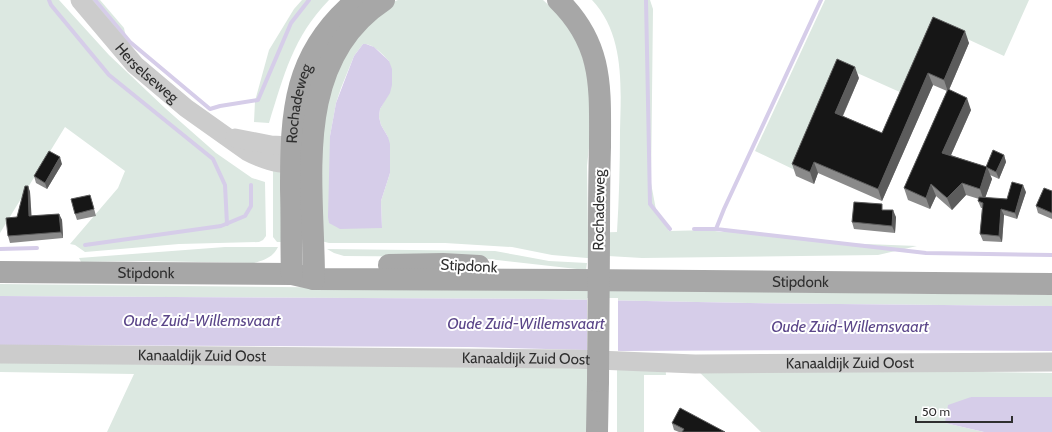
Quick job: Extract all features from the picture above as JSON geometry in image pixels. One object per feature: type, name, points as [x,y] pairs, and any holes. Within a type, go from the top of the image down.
[{"type":"main road","name":"Rochadeweg","points":[[292,274],[291,155],[296,101],[305,68],[320,41],[336,20],[357,0]]},
{"type":"main road","name":"Rochadeweg","points":[[314,272],[312,155],[314,118],[320,90],[325,72],[340,44],[370,10],[384,0]]},
{"type":"main road","name":"Rochadeweg","points":[[558,0],[572,14],[585,33],[596,61],[600,91],[597,432]]},
{"type":"main road","name":"Stipdonk","points":[[0,272],[292,274],[314,272],[549,280],[1052,284]]},
{"type":"street","name":"Herselseweg","points":[[80,0],[135,65],[186,108],[224,135],[265,144],[291,155],[312,155]]},
{"type":"street","name":"Kanaaldijk Zuid Oost","points":[[0,354],[573,359],[695,364],[1052,362]]},
{"type":"shaded area","points":[[0,0],[59,0],[109,55],[166,109],[216,153],[252,178],[265,182],[266,236],[263,240],[259,242],[179,244],[85,252],[75,245],[70,244],[118,188],[125,171],[65,127],[0,233]]},
{"type":"shaded area","points":[[89,0],[100,0],[124,28],[127,42]]},
{"type":"shaded area","points":[[302,0],[329,0],[307,28],[291,57],[269,123],[254,122],[255,101],[269,50],[294,9]]},
{"type":"shaded area","points":[[398,0],[543,0],[565,20],[579,45],[591,86],[593,109],[587,166],[588,233],[617,232],[620,156],[621,97],[619,62],[616,45],[603,14],[592,0],[650,0],[653,9],[651,183],[656,210],[669,231],[709,230],[721,232],[742,230],[840,243],[917,246],[878,255],[642,258],[608,256],[587,258],[552,255],[512,247],[445,243],[329,243],[321,241],[318,128],[347,43],[393,2]],"holes":[[[363,44],[367,44],[377,50],[389,61],[384,102],[380,109],[379,117],[381,125],[388,137],[390,173],[381,201],[382,228],[330,136],[336,103],[341,88],[354,56]]]},
{"type":"shaded area","points":[[825,0],[1029,0],[1004,56],[935,24],[902,93],[846,68],[799,172],[755,151]]},
{"type":"shaded area","points":[[273,167],[280,172],[284,181],[282,242],[277,242],[273,237]]},
{"type":"shaded area","points":[[225,247],[278,247],[268,258],[254,263],[144,261],[81,262],[79,258]]},
{"type":"shaded area","points":[[327,249],[495,251],[549,261],[587,263],[586,270],[471,257],[344,256]]},
{"type":"shaded area","points":[[0,284],[1052,295],[1052,306],[542,299],[0,296]]},
{"type":"shaded area","points":[[0,358],[588,361],[587,432],[107,432],[134,374],[0,372]]},
{"type":"shaded area","points":[[617,361],[665,362],[666,375],[644,375],[644,432],[617,432]]},
{"type":"shaded area","points":[[695,368],[1052,373],[1052,397],[971,397],[945,423],[984,432],[761,432]]},
{"type":"water","points":[[363,44],[374,47],[389,61],[392,69],[392,85],[390,93],[380,109],[379,117],[390,144],[390,173],[381,201],[382,228],[340,229],[329,223],[328,217],[330,136],[336,103],[354,56]]},
{"type":"water","name":"Oude Zuid-Willemsvaart","points":[[0,296],[542,299],[1052,306],[1052,351],[623,351],[468,347],[0,345]]},
{"type":"water","points":[[971,397],[1052,397],[1052,432],[984,432],[945,423],[948,405]]},
{"type":"pier","points":[[587,298],[618,298],[618,353],[587,352]]},
{"type":"building","points":[[933,17],[965,31],[944,80],[928,73],[878,189],[814,162],[810,172],[792,164],[837,59],[855,67],[835,113],[882,133]]},
{"type":"building","points":[[948,89],[967,98],[942,153],[987,167],[980,189],[962,183],[947,198],[931,184],[926,198],[904,188]]},
{"type":"building","points":[[993,150],[1004,155],[996,172],[986,167]]},
{"type":"building","points":[[49,151],[60,157],[45,183],[34,176]]},
{"type":"building","points":[[1012,182],[1023,185],[1015,213],[1001,209],[999,236],[980,234],[983,203],[978,201],[979,197],[1007,199]]},
{"type":"building","points":[[25,186],[28,186],[29,216],[59,214],[61,232],[8,236],[6,218],[17,217]]},
{"type":"building","points":[[1044,188],[1052,191],[1052,213],[1036,206]]},
{"type":"building","points":[[90,195],[94,209],[75,214],[71,199]]},
{"type":"building","points":[[854,202],[882,204],[882,210],[893,210],[892,226],[852,222]]},
{"type":"building","points":[[680,408],[725,432],[682,432],[684,429],[672,423]]},
{"type":"waterway","points":[[49,0],[51,5],[109,75],[213,159],[225,185],[227,224]]},
{"type":"waterway","points":[[95,0],[130,42],[210,109],[258,100],[291,23],[309,0]]},
{"type":"waterway","points":[[646,0],[650,204],[670,229]]},
{"type":"waterway","points":[[821,0],[716,229],[926,253],[1052,255]]},
{"type":"waterway","points":[[85,245],[221,226],[245,216],[251,206],[251,185]]},
{"type":"waterway","points":[[694,229],[716,229]]},
{"type":"waterway","points":[[0,249],[37,248]]}]
